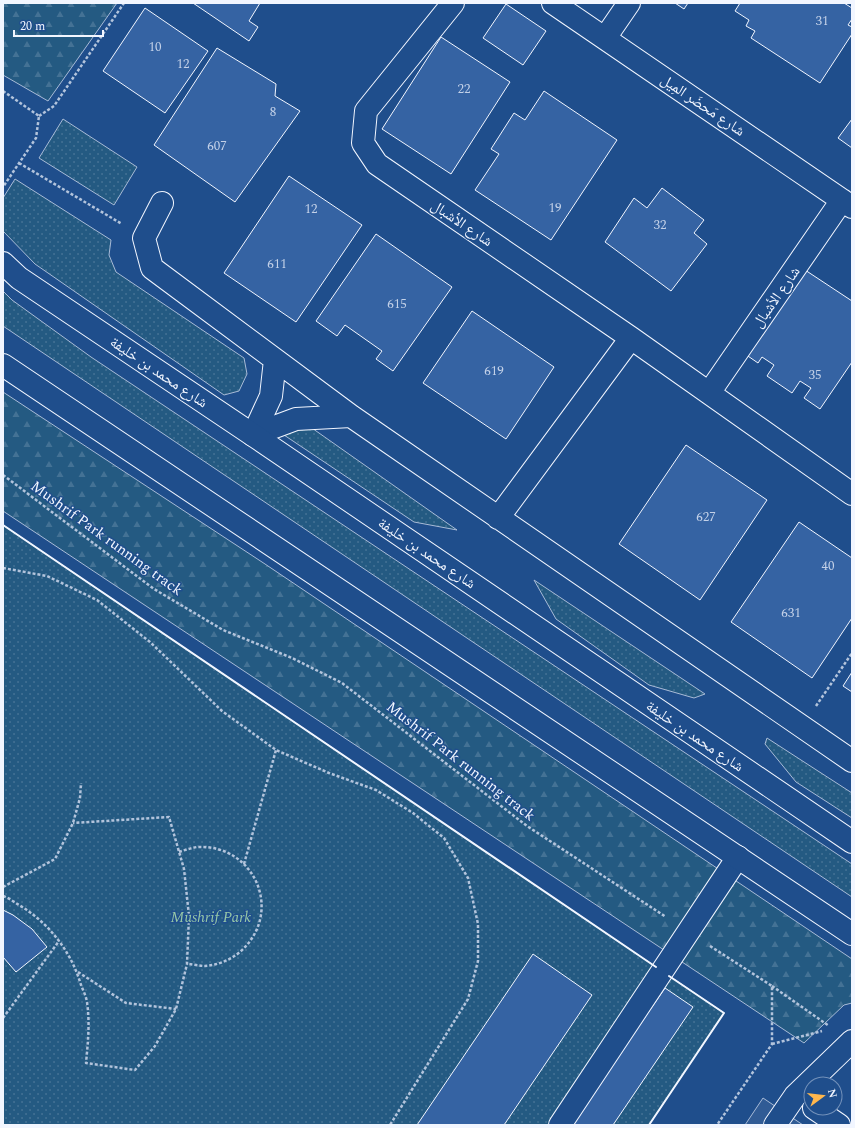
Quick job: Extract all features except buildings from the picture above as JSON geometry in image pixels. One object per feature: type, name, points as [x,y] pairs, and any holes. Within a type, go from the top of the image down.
[{"type":"street","name":"شارع الأشبال","points":[[453,3],[366,111],[363,143],[377,164],[631,338],[852,494]]},
{"type":"street","name":"شارع مَحضَر المِيل","points":[[553,3],[847,204]]},
{"type":"street","points":[[605,38],[629,3]]},
{"type":"street","points":[[162,203],[144,238],[152,268],[350,416],[852,761]]},
{"type":"street","name":"شارع الأشبال","points":[[708,393],[847,204]]},
{"type":"street","name":"شارع محمد بن خليفة","points":[[3,263],[19,278],[852,842]]},
{"type":"street","points":[[498,518],[631,338]]},
{"type":"street","points":[[253,435],[271,396],[275,360]]},
{"type":"street","points":[[3,365],[852,934]]},
{"type":"street","points":[[253,435],[296,419],[350,416]]},
{"type":"street","points":[[560,1125],[738,857]]},
{"type":"street","points":[[823,1076],[852,1041]]},
{"type":"street","points":[[775,1125],[803,1101]]},
{"type":"street","points":[[826,1116],[839,1125]]},
{"type":"path","points":[[3,187],[36,138],[39,116],[54,106],[124,3]]},
{"type":"path","points":[[3,91],[39,116]]},
{"type":"path","points":[[19,163],[144,238]]},
{"type":"path","name":"Mushrif Park running track","points":[[3,476],[154,589],[223,630],[292,658],[342,684],[527,826],[772,986],[832,1028],[772,1044]]},
{"type":"path","points":[[3,568],[47,576],[98,600],[150,642],[222,710],[276,750],[329,773],[376,790],[412,813],[444,838],[468,878],[478,924],[478,961],[468,999],[390,1125]]},
{"type":"path","points":[[802,727],[852,653]]},
{"type":"path","points":[[244,864],[276,750]]},
{"type":"path","points":[[3,887],[55,859],[73,823],[80,798],[81,783]]},
{"type":"path","points":[[3,896],[26,909],[44,923],[59,940],[69,955],[77,972],[87,1001],[89,1032],[86,1063],[135,1070],[155,1046],[176,1009],[187,964],[189,916],[184,869],[168,817],[73,823]]},
{"type":"path","points":[[179,852],[196,847],[213,848],[230,854],[244,864],[255,877],[261,894],[262,911],[258,928],[250,944],[237,955],[221,963],[204,966],[187,964]]},
{"type":"path","points":[[3,1018],[59,940]]},
{"type":"path","points":[[77,972],[126,1003],[176,1009]]},
{"type":"path","points":[[717,1125],[772,1044],[772,986]]},
{"type":"green space","points":[[3,3],[117,3],[48,101],[3,75]]},
{"type":"green space","points":[[63,119],[137,167],[114,205],[39,158]]},
{"type":"green space","points":[[15,179],[111,240],[109,255],[116,272],[244,358],[247,374],[239,391],[224,395],[35,264],[3,231],[3,198]]},
{"type":"green space","points":[[3,291],[12,300],[91,357],[852,864],[852,897],[3,326]]},
{"type":"green space","points":[[3,392],[265,564],[852,959],[852,1003],[844,1005],[804,1043],[3,511]]},
{"type":"green space","points":[[309,426],[457,530],[414,522],[284,435]]},
{"type":"green space","name":"Mushrif Park","points":[[3,525],[724,1013],[649,1125],[3,1125]]},
{"type":"green space","points":[[534,580],[705,694],[694,698],[649,685],[556,619]]},
{"type":"green space","points":[[767,738],[852,793],[852,818],[796,782],[765,744]]},
{"type":"shaded area","points":[[763,1098],[803,1125],[745,1125]]},
{"type":"wall","points":[[3,525],[656,967]]},
{"type":"wall","points":[[649,1125],[724,1013],[669,976]]}]
